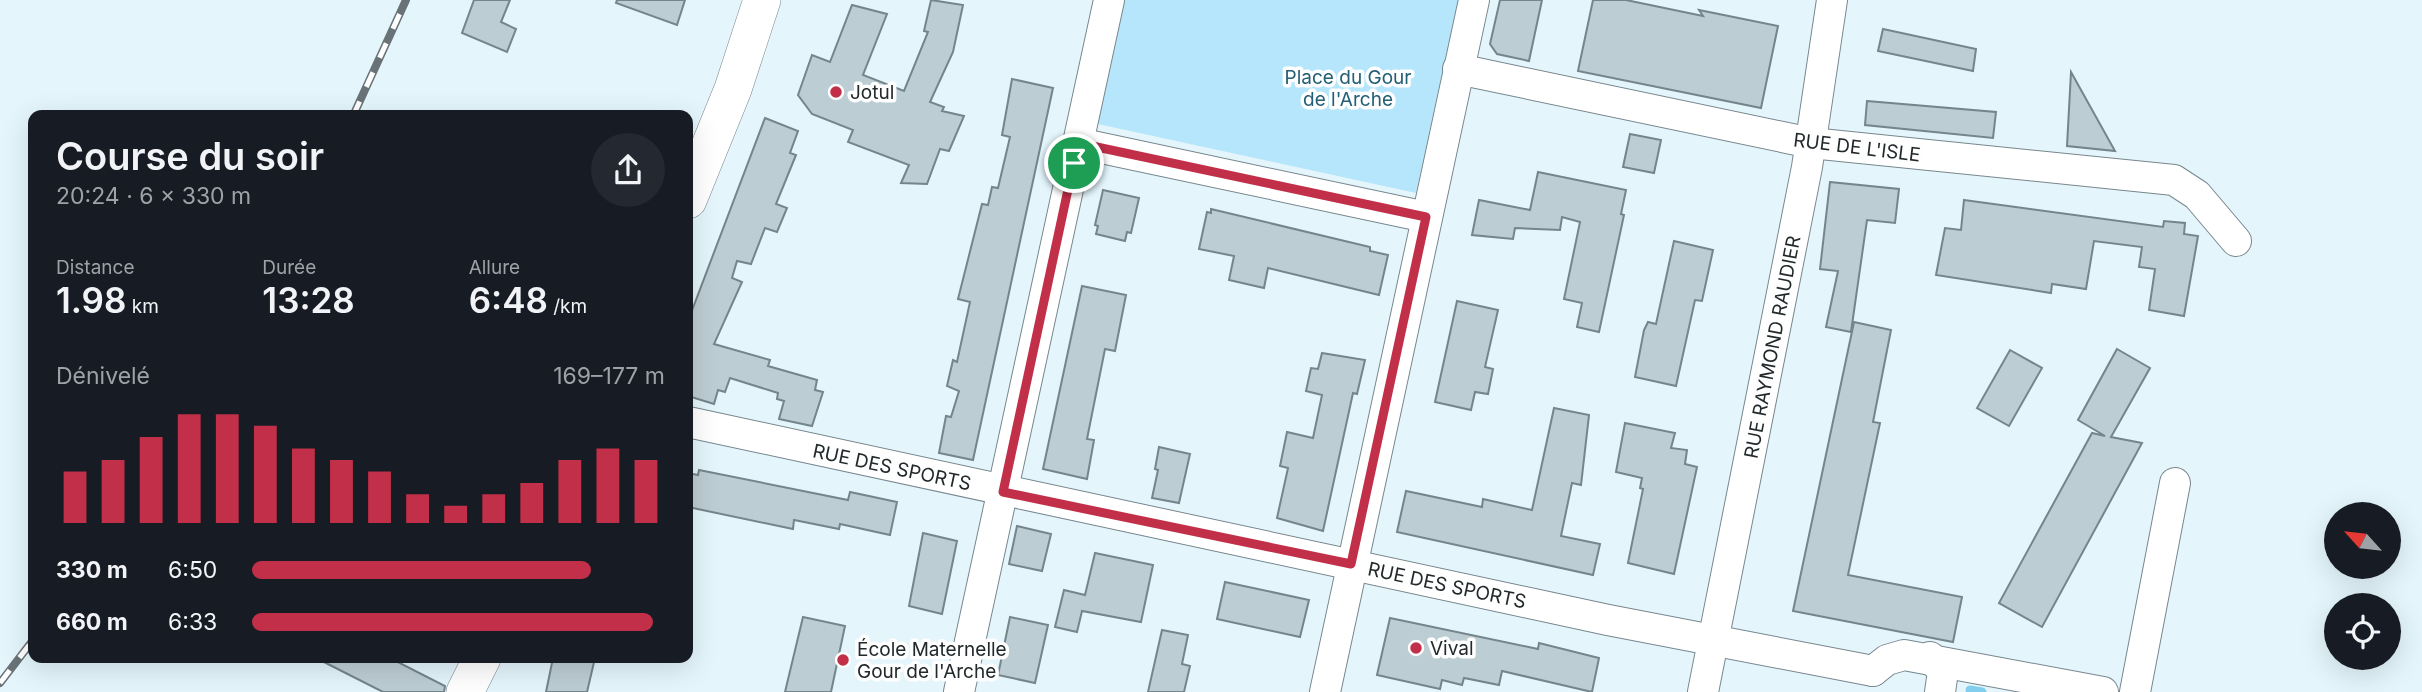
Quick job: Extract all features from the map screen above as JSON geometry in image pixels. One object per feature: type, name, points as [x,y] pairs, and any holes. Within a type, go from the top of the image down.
[{"type":"main road","points":[[693,188],[733,89],[762,0]]},
{"type":"main road","points":[[465,692],[479,663]]},
{"type":"street","points":[[959,692],[1109,0]]},
{"type":"street","points":[[1325,692],[1474,0]]},
{"type":"street","name":"RUE RAYMOND RAUDIER","points":[[1703,692],[1811,143],[1832,0]]},
{"type":"street","name":"RUE DE L'ISLE","points":[[1458,69],[1811,143],[2174,180],[2197,195],[2236,241]]},
{"type":"street","points":[[1078,143],[1426,217]]},
{"type":"street","name":"RUE DES SPORTS","points":[[693,423],[1003,492],[1713,641],[1880,682]]},
{"type":"street","points":[[2135,692],[2175,483]]},
{"type":"street","points":[[1880,682],[1887,660],[1904,655],[1930,657],[2103,692]]},
{"type":"street","points":[[1930,657],[1943,671],[1940,692]]},
{"type":"green space","name":"Place du Gour de l'Arche","points":[[1125,0],[1458,0],[1416,193],[1098,124]]},
{"type":"building","points":[[474,0],[510,0],[501,22],[516,29],[507,52],[462,33]]},
{"type":"building","points":[[617,0],[685,0],[677,25],[616,3]]},
{"type":"building","points":[[931,0],[963,5],[953,52],[930,102],[944,107],[942,111],[964,116],[949,151],[940,149],[927,184],[901,183],[909,165],[848,142],[853,130],[812,114],[798,95],[812,55],[830,62],[852,5],[887,14],[863,75],[904,91],[928,32],[924,31]]},
{"type":"building","points":[[1500,0],[1542,0],[1529,61],[1497,54],[1490,44]]},
{"type":"building","points":[[1593,0],[1626,0],[1703,16],[1699,10],[1778,26],[1761,108],[1578,71]]},
{"type":"building","points":[[1883,29],[1976,49],[1973,71],[1878,51]]},
{"type":"building","points":[[2071,72],[2115,151],[2067,146]]},
{"type":"building","points":[[1012,79],[1053,88],[973,460],[939,453],[946,416],[951,417],[959,391],[947,386],[953,360],[957,362],[970,302],[958,299],[982,204],[988,205],[992,187],[998,188],[1010,137],[1002,135]]},
{"type":"building","points":[[1867,101],[1996,112],[1993,138],[1865,125]]},
{"type":"building","points":[[765,118],[798,131],[790,153],[796,155],[776,204],[787,208],[777,232],[765,228],[751,264],[737,261],[732,278],[742,282],[714,344],[770,360],[768,366],[817,380],[815,390],[823,392],[812,426],[779,419],[784,401],[777,399],[778,393],[730,378],[725,392],[718,390],[714,404],[693,398],[693,308]]},
{"type":"building","points":[[1630,134],[1661,140],[1654,173],[1623,167]]},
{"type":"building","points":[[1538,172],[1626,190],[1621,214],[1624,215],[1599,332],[1577,327],[1582,303],[1564,299],[1580,222],[1562,217],[1560,230],[1515,228],[1513,239],[1472,235],[1479,200],[1530,210]]},
{"type":"building","points":[[1830,182],[1899,189],[1895,223],[1867,220],[1851,332],[1826,327],[1838,271],[1820,269]]},
{"type":"building","points":[[1103,190],[1139,198],[1131,233],[1127,232],[1125,241],[1096,234],[1098,226],[1095,225]]},
{"type":"building","points":[[1964,200],[2163,227],[2164,221],[2185,223],[2184,234],[2198,236],[2184,316],[2149,310],[2155,269],[2139,267],[2142,247],[2094,241],[2086,289],[2052,284],[2051,293],[1936,275],[1945,228],[1961,230]]},
{"type":"building","points":[[1211,209],[1370,247],[1370,251],[1388,255],[1379,295],[1268,268],[1264,288],[1229,280],[1234,256],[1199,249],[1207,212],[1211,213]]},
{"type":"building","points":[[1674,241],[1713,250],[1702,301],[1695,300],[1676,386],[1635,377],[1644,330],[1648,322],[1656,324]]},
{"type":"building","points":[[1082,286],[1126,295],[1115,351],[1105,349],[1087,439],[1094,440],[1087,479],[1043,469]]},
{"type":"building","points":[[1457,301],[1498,310],[1485,367],[1493,369],[1488,394],[1475,392],[1471,410],[1435,402]]},
{"type":"building","points":[[1854,322],[1891,330],[1873,422],[1880,423],[1848,575],[1962,597],[1953,642],[1793,611]]},
{"type":"building","points":[[2117,349],[2150,368],[2111,437],[2142,443],[2042,627],[1999,603],[2092,433],[2105,436],[2078,420]]},
{"type":"building","points":[[2010,350],[2042,368],[2009,426],[1977,408]]},
{"type":"building","points":[[1322,353],[1365,360],[1357,394],[1353,393],[1323,531],[1277,518],[1288,468],[1280,466],[1287,432],[1313,438],[1322,395],[1306,391],[1311,368],[1318,369]]},
{"type":"building","points":[[1554,408],[1589,415],[1581,485],[1572,483],[1561,536],[1600,544],[1593,575],[1397,532],[1406,491],[1482,507],[1483,499],[1532,510]]},
{"type":"building","points":[[1625,423],[1675,433],[1671,448],[1687,450],[1685,464],[1697,467],[1674,574],[1628,563],[1643,489],[1640,488],[1642,478],[1616,472]]},
{"type":"building","points":[[1159,447],[1190,454],[1179,503],[1152,498],[1158,470],[1155,469]]},
{"type":"building","points":[[699,470],[848,500],[850,492],[897,502],[890,535],[840,524],[839,529],[794,520],[793,529],[693,508],[693,474],[698,475]]},
{"type":"building","points":[[1017,526],[1051,534],[1042,571],[1009,564]]},
{"type":"building","points":[[923,533],[957,541],[942,614],[909,606]]},
{"type":"building","points":[[1095,553],[1153,565],[1141,622],[1082,611],[1077,632],[1055,627],[1064,590],[1085,595]]},
{"type":"building","points":[[1225,582],[1309,600],[1300,637],[1217,619]]},
{"type":"building","points":[[803,617],[845,626],[831,692],[785,692]]},
{"type":"building","points":[[1010,617],[1048,625],[1035,683],[998,675]]},
{"type":"building","points":[[1390,618],[1538,649],[1539,643],[1599,658],[1592,692],[1502,671],[1499,685],[1464,678],[1462,685],[1442,680],[1440,689],[1377,675]]},
{"type":"building","points":[[1162,630],[1188,635],[1182,664],[1190,666],[1184,692],[1148,692]]},
{"type":"building","points":[[326,663],[400,663],[445,686],[444,692],[383,692]]},
{"type":"building","points":[[552,663],[594,663],[587,692],[546,692]]},
{"type":"waterway","points":[[1970,690],[1982,692]]},
{"type":"railway","points":[[356,110],[406,0]]},
{"type":"railway","points":[[0,683],[28,647]]},
{"type":"place","name":"Jotul","points":[[836,92]]},
{"type":"place","name":"Vival","points":[[1416,648]]},
{"type":"place","name":"École Maternelle Gour de l'Arche","points":[[843,660]]},
{"type":"route","points":[[1078,143],[1426,217],[1351,564],[1003,492],[1074,163],[1078,143]]}]
